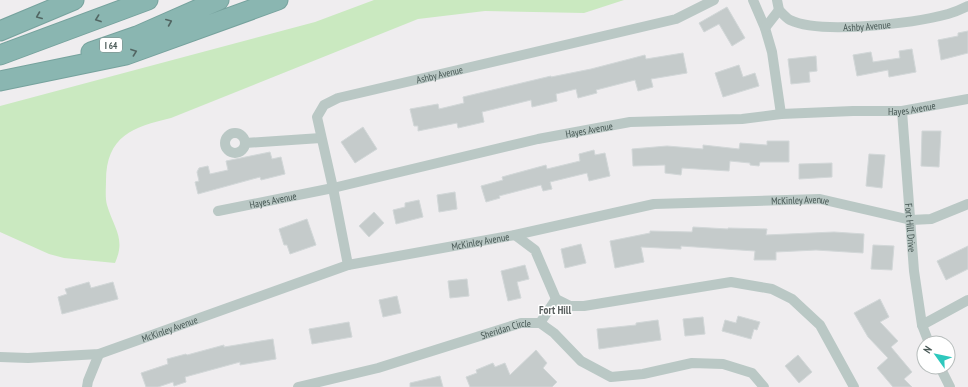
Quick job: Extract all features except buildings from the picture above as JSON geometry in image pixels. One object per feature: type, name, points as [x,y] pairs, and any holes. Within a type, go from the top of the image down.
[{"type":"highway","points":[[0,31],[74,0]]},
{"type":"highway","points":[[0,55],[148,0]]},
{"type":"highway","name":"I 64","points":[[0,81],[137,36],[218,0]]},
{"type":"highway","points":[[0,81],[126,55],[278,0]]},
{"type":"street","name":"Ashby Avenue","points":[[348,265],[317,117],[324,105],[338,98],[676,19],[714,0]]},
{"type":"street","points":[[753,0],[765,28],[772,52],[781,114]]},
{"type":"street","name":"Ashby Avenue","points":[[778,5],[789,20],[812,26],[837,28],[920,20],[949,14],[968,6]]},
{"type":"street","points":[[765,28],[778,5]]},
{"type":"street","name":"Hayes Avenue","points":[[218,211],[333,188],[538,139],[630,122],[742,119],[781,114],[902,111],[968,99]]},
{"type":"street","name":"Fort Hill Drive","points":[[902,111],[914,271],[922,325],[926,335]]},
{"type":"street","points":[[245,143],[321,138]]},
{"type":"street","name":"McKinley Avenue","points":[[0,357],[28,358],[99,354],[348,265],[515,235],[654,204],[820,199],[911,220],[931,219],[968,204]]},
{"type":"street","points":[[515,235],[535,250],[556,299],[570,306],[584,306],[731,282],[772,289],[792,299],[820,325],[854,387]]},
{"type":"street","points":[[540,323],[556,299]]},
{"type":"street","points":[[922,325],[968,300]]},
{"type":"street","name":"Sheridan Circle","points":[[298,387],[378,368],[521,323],[540,323],[554,332],[581,361],[611,377],[643,374],[692,363],[723,364],[752,373],[764,387]]},
{"type":"street","points":[[87,387],[99,354]]},
{"type":"street","points":[[944,375],[950,387]]},
{"type":"green space","points":[[374,0],[624,0],[584,13],[485,11],[418,19],[171,118],[157,121],[134,130],[124,136],[117,144],[111,153],[107,166],[106,202],[119,240],[118,254],[115,263],[64,258],[49,254],[0,232],[0,106],[315,22]]},
{"type":"district","name":"Fort Hill","points":[[555,310]]}]
